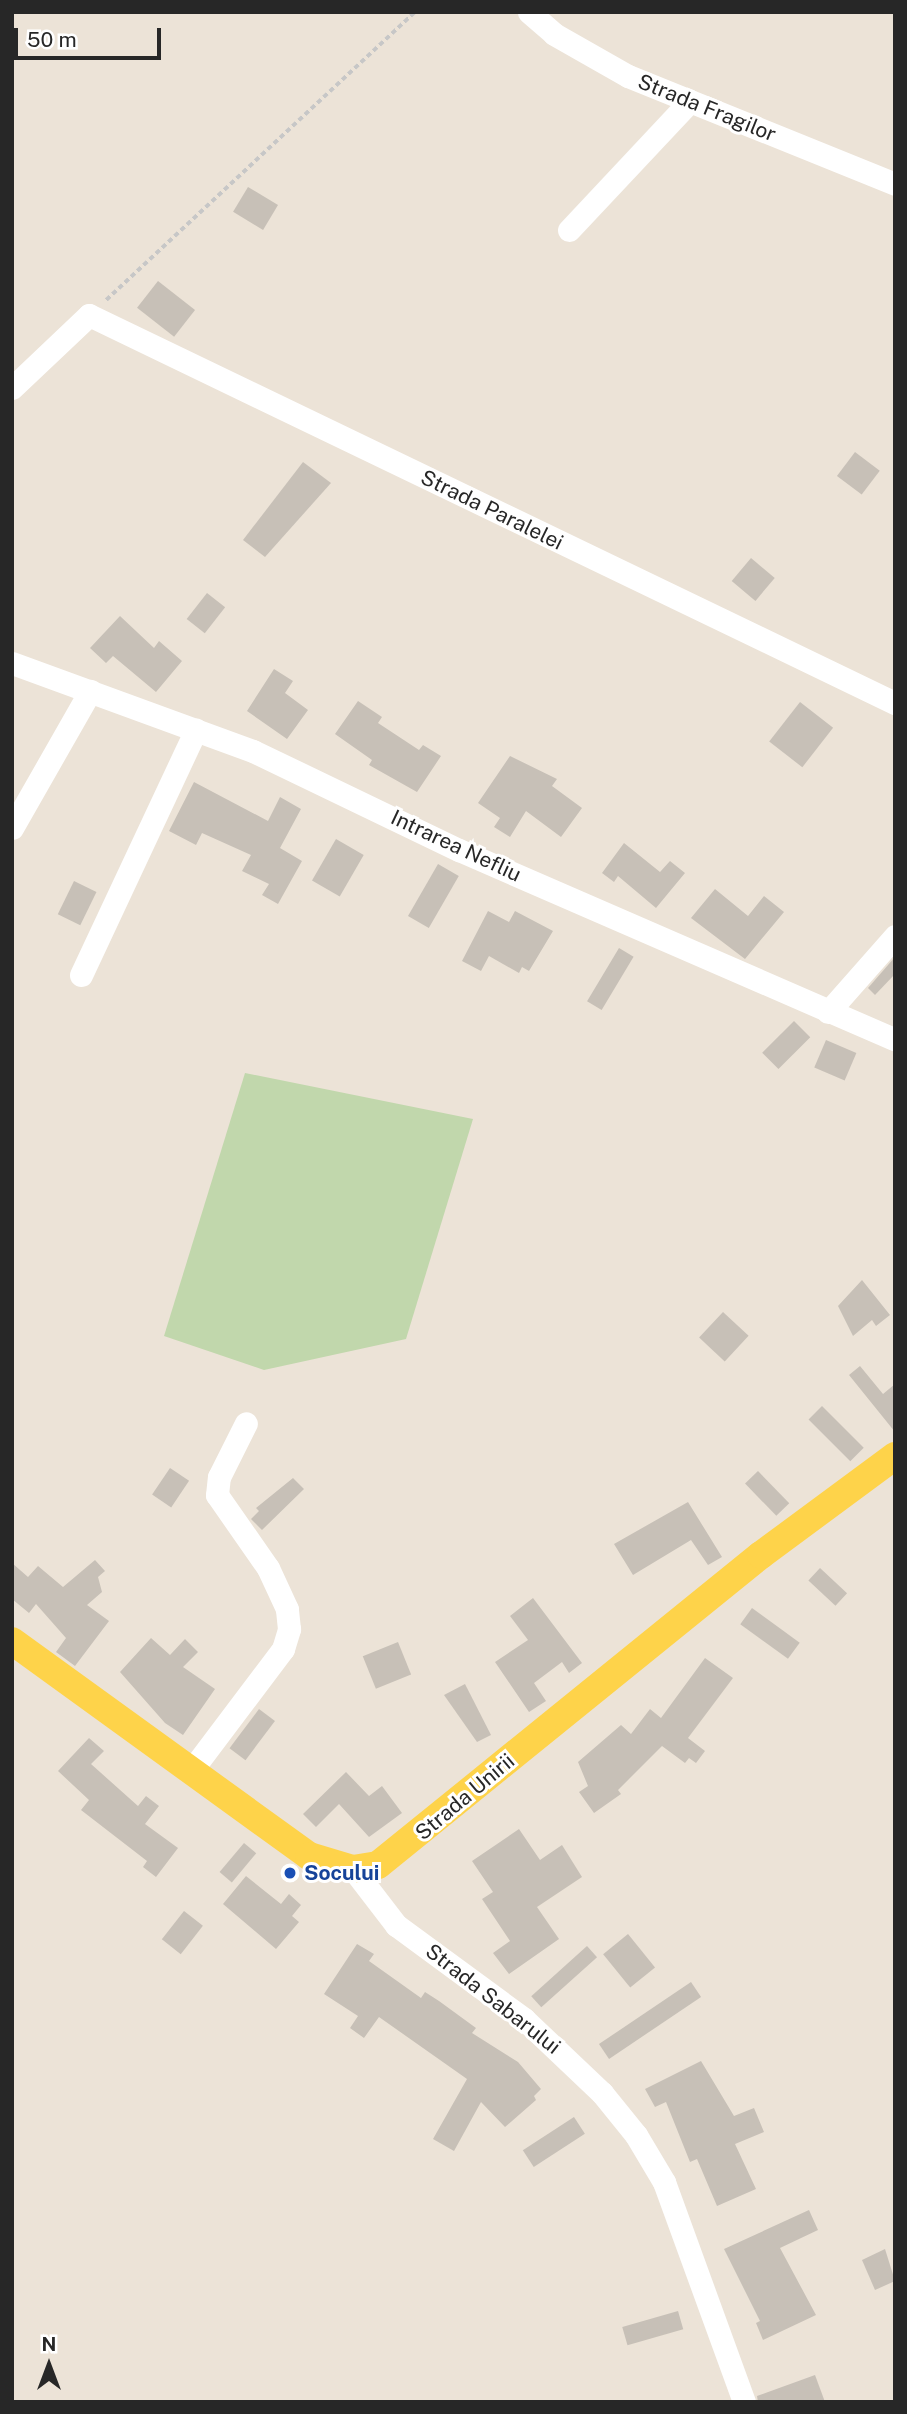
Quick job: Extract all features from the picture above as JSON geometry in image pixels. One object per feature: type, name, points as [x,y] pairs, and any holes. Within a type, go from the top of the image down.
[{"type":"main road","name":"Strada Unirii","points":[[354,1869],[398,1854],[572,1705],[895,1456]]},
{"type":"main road","points":[[12,1641],[309,1856],[354,1869]]},
{"type":"street","name":"Strada Fragilor","points":[[529,12],[554,34],[628,76],[895,184]]},
{"type":"street","points":[[569,230],[690,101]]},
{"type":"street","points":[[12,387],[89,316]]},
{"type":"street","name":"Strada Paralelei","points":[[89,316],[895,702]]},
{"type":"street","name":"Intrarea Nefliu","points":[[12,663],[196,730],[895,1040]]},
{"type":"street","points":[[12,828],[90,691]]},
{"type":"street","points":[[81,975],[196,730]]},
{"type":"street","points":[[828,1012],[895,936]]},
{"type":"street","points":[[191,1771],[283,1649],[289,1629],[287,1609],[268,1569],[218,1495],[219,1477],[246,1423]]},
{"type":"street","name":"Strada Sabarului","points":[[354,1869],[396,1925],[524,2018],[594,2084],[636,2135],[664,2182],[744,2402]]},
{"type":"path","points":[[89,316],[415,12]]},
{"type":"green space","points":[[245,1073],[473,1119],[406,1339],[264,1370],[164,1336]]},
{"type":"building","points":[[248,187],[278,205],[263,230],[233,212]]},
{"type":"building","points":[[158,281],[195,310],[174,337],[137,308]]},
{"type":"building","points":[[855,452],[880,471],[862,495],[837,476]]},
{"type":"building","points":[[303,462],[331,483],[265,557],[243,540]]},
{"type":"building","points":[[751,558],[775,578],[755,601],[732,581]]},
{"type":"building","points":[[207,593],[225,607],[205,633],[187,619]]},
{"type":"building","points":[[120,616],[154,648],[159,641],[182,661],[156,692],[113,656],[106,663],[90,648]]},
{"type":"building","points":[[274,669],[293,681],[285,693],[308,710],[287,739],[247,711]]},
{"type":"building","points":[[358,701],[382,717],[378,723],[419,750],[423,745],[441,756],[417,792],[369,765],[372,760],[335,734]]},
{"type":"building","points":[[800,702],[833,728],[802,767],[769,741]]},
{"type":"building","points":[[510,756],[557,779],[552,786],[582,808],[561,837],[526,811],[510,837],[494,827],[500,818],[478,803]]},
{"type":"building","points":[[194,782],[268,821],[280,797],[301,809],[280,848],[302,861],[278,904],[262,895],[269,884],[242,871],[251,855],[202,833],[196,845],[169,831]]},
{"type":"building","points":[[336,839],[364,855],[340,897],[312,881]]},
{"type":"building","points":[[624,843],[660,872],[670,861],[685,873],[656,908],[618,876],[614,882],[602,873]]},
{"type":"building","points":[[438,864],[459,876],[429,928],[408,916]]},
{"type":"building","points":[[74,881],[96,892],[80,925],[58,914]]},
{"type":"building","points":[[715,889],[748,916],[764,896],[784,912],[745,959],[691,918]]},
{"type":"building","points":[[488,911],[509,922],[515,911],[553,931],[529,971],[522,967],[519,973],[489,956],[481,971],[462,961]]},
{"type":"building","points":[[619,948],[634,957],[602,1010],[587,1001]]},
{"type":"building","points":[[895,957],[895,974],[875,995],[868,988]]},
{"type":"building","points":[[794,1021],[810,1037],[778,1069],[762,1053]]},
{"type":"building","points":[[826,1040],[856,1053],[845,1081],[814,1068]]},
{"type":"building","points":[[862,1280],[890,1315],[876,1326],[872,1320],[853,1336],[838,1306]]},
{"type":"building","points":[[723,1312],[749,1336],[725,1361],[699,1338]]},
{"type":"building","points":[[860,1366],[883,1394],[895,1384],[895,1432],[849,1375]]},
{"type":"building","points":[[822,1406],[864,1448],[850,1461],[809,1419]]},
{"type":"building","points":[[170,1468],[189,1481],[171,1507],[152,1495]]},
{"type":"building","points":[[758,1471],[789,1503],[776,1516],[745,1484]]},
{"type":"building","points":[[293,1478],[304,1489],[262,1530],[251,1519],[259,1511],[256,1508]]},
{"type":"building","points":[[688,1502],[722,1557],[708,1565],[691,1540],[633,1575],[614,1544]]},
{"type":"building","points":[[95,1560],[105,1571],[98,1577],[102,1592],[87,1605],[109,1621],[75,1666],[56,1652],[66,1638],[36,1604],[29,1613],[12,1599],[12,1563],[28,1577],[38,1566],[63,1587]]},
{"type":"building","points":[[820,1568],[847,1593],[835,1606],[808,1580]]},
{"type":"building","points":[[533,1598],[582,1663],[569,1673],[562,1662],[534,1683],[546,1701],[529,1712],[495,1662],[528,1640],[510,1616]]},
{"type":"building","points":[[752,1608],[800,1643],[788,1659],[740,1624]]},
{"type":"building","points":[[151,1638],[170,1655],[185,1639],[198,1652],[183,1667],[215,1689],[183,1735],[165,1723],[120,1672]]},
{"type":"building","points":[[398,1642],[411,1674],[376,1689],[363,1656]]},
{"type":"building","points":[[705,1658],[733,1678],[688,1738],[705,1751],[696,1763],[689,1758],[685,1763],[662,1746],[618,1790],[621,1794],[594,1813],[579,1792],[588,1786],[578,1762],[621,1725],[631,1734],[650,1709],[661,1718]]},
{"type":"building","points":[[465,1684],[491,1735],[477,1742],[444,1695]]},
{"type":"building","points":[[259,1709],[275,1721],[245,1760],[230,1748]]},
{"type":"building","points":[[89,1738],[104,1751],[91,1764],[138,1806],[146,1796],[159,1806],[145,1824],[178,1848],[156,1877],[143,1867],[147,1861],[81,1810],[89,1800],[58,1771]]},
{"type":"building","points":[[346,1772],[369,1796],[382,1786],[402,1813],[369,1837],[339,1804],[316,1827],[303,1814]]},
{"type":"building","points":[[519,1829],[540,1860],[562,1845],[582,1877],[537,1907],[559,1939],[509,1974],[493,1953],[510,1941],[482,1899],[493,1892],[472,1861]]},
{"type":"building","points":[[244,1843],[256,1853],[232,1882],[220,1872]]},
{"type":"building","points":[[246,1876],[281,1904],[289,1894],[301,1905],[292,1916],[299,1922],[276,1949],[223,1904]]},
{"type":"building","points":[[184,1911],[203,1926],[181,1954],[162,1939]]},
{"type":"building","points":[[628,1934],[655,1967],[630,1988],[603,1954]]},
{"type":"building","points":[[357,1944],[374,1954],[369,1961],[421,1998],[425,1992],[439,2001],[476,2028],[472,2033],[518,2062],[541,2089],[534,2096],[536,2100],[505,2127],[481,2102],[454,2151],[433,2139],[467,2079],[379,2017],[364,2038],[350,2028],[358,2016],[324,1994]]},
{"type":"building","points":[[587,1946],[597,1957],[541,2007],[531,1996]]},
{"type":"building","points":[[691,1982],[701,1997],[609,2059],[599,2044]]},
{"type":"building","points":[[701,2061],[734,2116],[754,2108],[764,2132],[735,2144],[756,2189],[717,2206],[697,2159],[690,2162],[666,2102],[655,2107],[645,2089]]},
{"type":"building","points":[[574,2117],[585,2134],[534,2167],[523,2150]]},
{"type":"building","points":[[809,2210],[818,2230],[780,2248],[816,2315],[763,2340],[756,2323],[760,2321],[724,2249]]},
{"type":"building","points":[[885,2249],[895,2281],[875,2290],[862,2260]]},
{"type":"building","points":[[678,2311],[683,2329],[627,2345],[622,2327]]},
{"type":"building","points":[[815,2375],[825,2402],[758,2402],[757,2396]]},
{"type":"place","name":"Socului","points":[[290,1873]]}]
